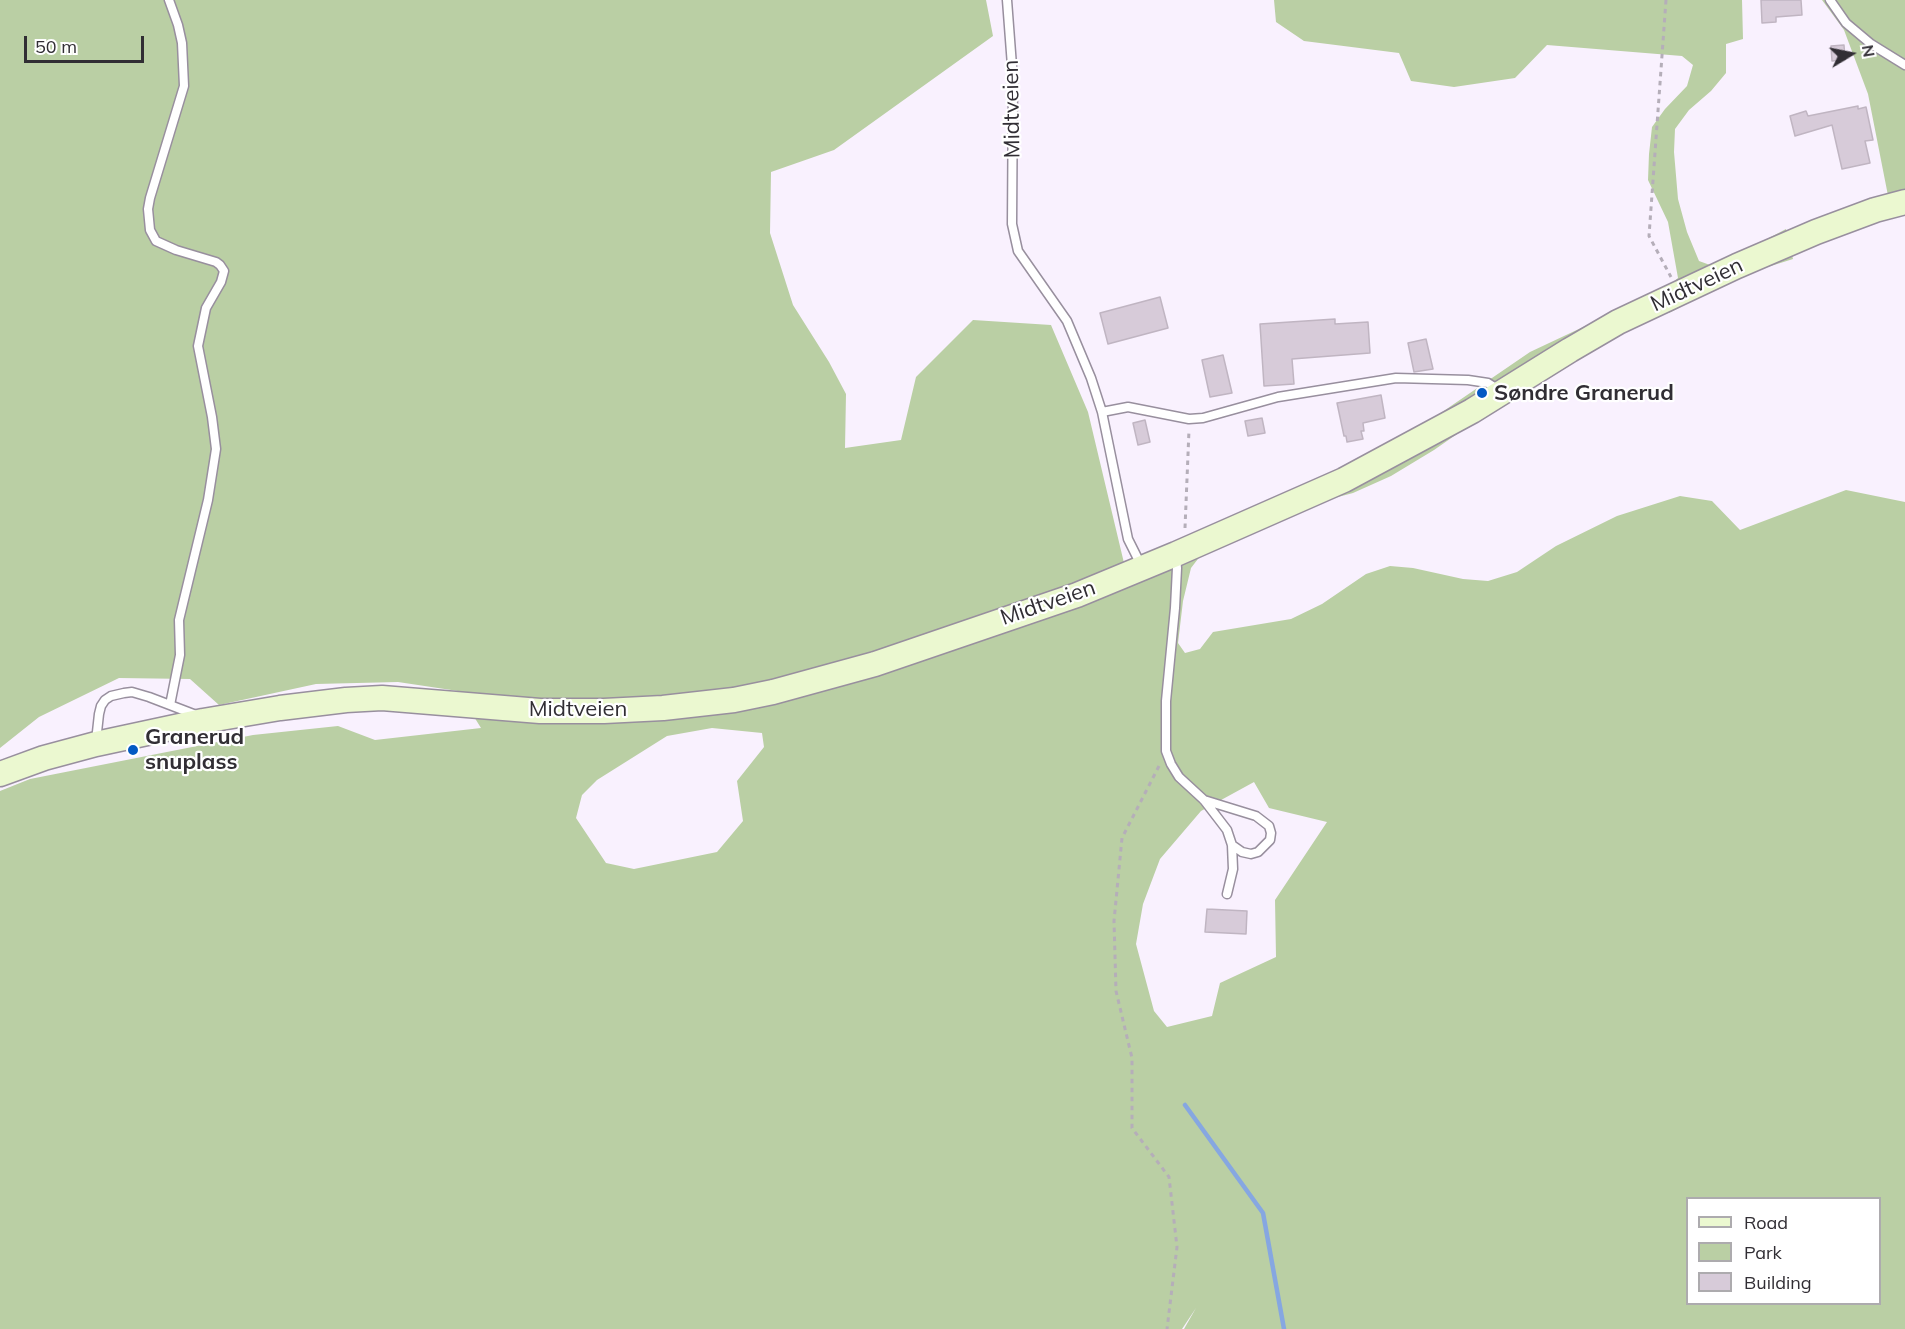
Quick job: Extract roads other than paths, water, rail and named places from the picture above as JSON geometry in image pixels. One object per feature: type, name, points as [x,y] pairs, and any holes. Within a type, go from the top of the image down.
[{"type":"main road","name":"Midtveien","points":[[0,774],[44,758],[96,744],[203,721],[280,708],[382,698],[540,711],[604,711],[734,700],[874,664],[1077,595],[1344,480],[1500,394],[1608,328],[1737,266],[1816,232],[1875,210],[1905,202]]},
{"type":"lane","points":[[169,0],[180,34],[185,75],[184,86],[150,198],[148,209],[150,230],[156,241],[176,250],[216,262],[224,271],[206,308],[198,346],[216,449],[208,500],[179,620],[180,655],[170,705]]},
{"type":"lane","name":"Midtveien","points":[[1007,0],[1013,79],[1012,224],[1018,251],[1067,321],[1091,378],[1102,412],[1128,539],[1142,567]]},
{"type":"lane","points":[[1830,0],[1846,23],[1871,44],[1905,65]]},
{"type":"lane","points":[[1102,412],[1128,406],[1189,419],[1203,418],[1278,398],[1396,378],[1478,381],[1488,383],[1498,389],[1500,394]]},
{"type":"lane","points":[[1180,552],[1166,701],[1166,751],[1179,777],[1204,800],[1227,830],[1232,845],[1233,868],[1227,894]]},
{"type":"lane","points":[[96,744],[99,714],[105,700],[111,696],[132,692],[201,717],[203,721]]},
{"type":"lane","points":[[1204,800],[1256,816],[1269,826],[1270,840],[1258,852],[1251,854],[1242,852],[1232,845]]},
{"type":"waterway","points":[[1185,1105],[1263,1213],[1284,1329]]},
{"type":"place","name":"Søndre Granerud","points":[[1482,393]]},
{"type":"place","name":"Granerud snuplass","points":[[133,750]]}]
